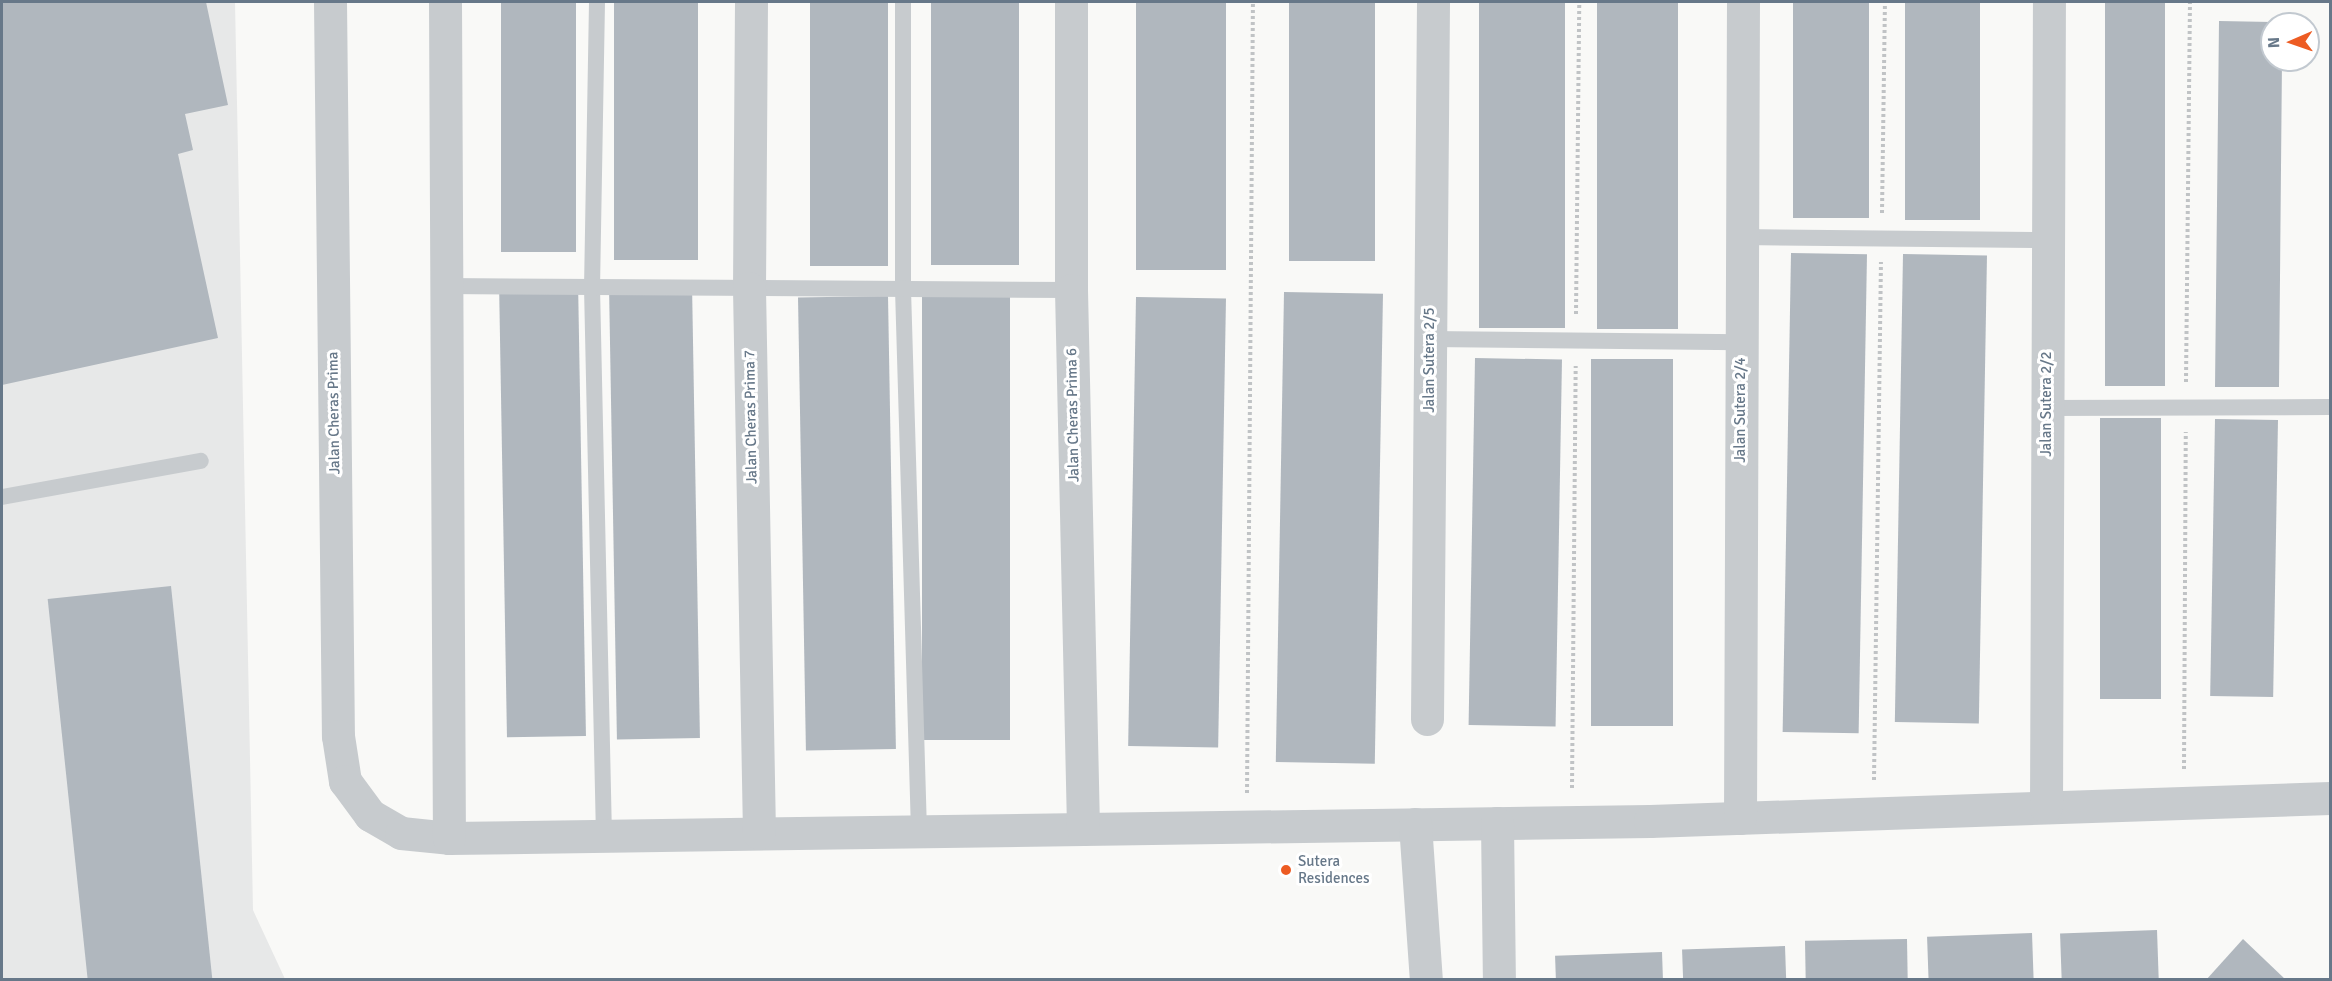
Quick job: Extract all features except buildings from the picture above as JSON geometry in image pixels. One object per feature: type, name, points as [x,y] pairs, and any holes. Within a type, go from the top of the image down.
[{"type":"street","name":"Jalan Cheras Prima","points":[[330,2],[338,736],[345,781],[370,815],[401,833],[449,838]]},
{"type":"street","points":[[445,2],[444,286],[449,838],[1572,822],[2331,798]]},
{"type":"street","name":"Jalan Cheras Prima 7","points":[[751,2],[749,288],[759,833]]},
{"type":"street","name":"Jalan Cheras Prima 6","points":[[1071,2],[1071,290],[1083,829]]},
{"type":"street","name":"Jalan Sutera 2/5","points":[[1427,719],[1433,2]]},
{"type":"street","name":"Jalan Sutera 2/4","points":[[1740,818],[1743,2]]},
{"type":"street","name":"Jalan Sutera 2/2","points":[[2046,807],[2049,2]]},
{"type":"street","points":[[1497,823],[1499,980]]},
{"type":"street","points":[[1415,824],[1426,980]]},
{"type":"lane","points":[[597,2],[592,287],[604,836]]},
{"type":"lane","points":[[903,2],[903,289],[919,831]]},
{"type":"lane","points":[[1742,237],[2048,240]]},
{"type":"lane","points":[[444,286],[1071,290]]},
{"type":"lane","points":[[1430,339],[1741,342]]},
{"type":"lane","points":[[2047,408],[2331,407]]},
{"type":"lane","points":[[2,496],[201,461]]},
{"type":"path","points":[[1246,827],[1253,2]]},
{"type":"path","points":[[1572,822],[1579,2]]},
{"type":"path","points":[[1873,813],[1885,2]]},
{"type":"shaded area","points":[[2,2],[235,2],[253,910],[285,979],[2,980]]},
{"type":"place","name":"Sutera Residences","points":[[1286,870]]}]
